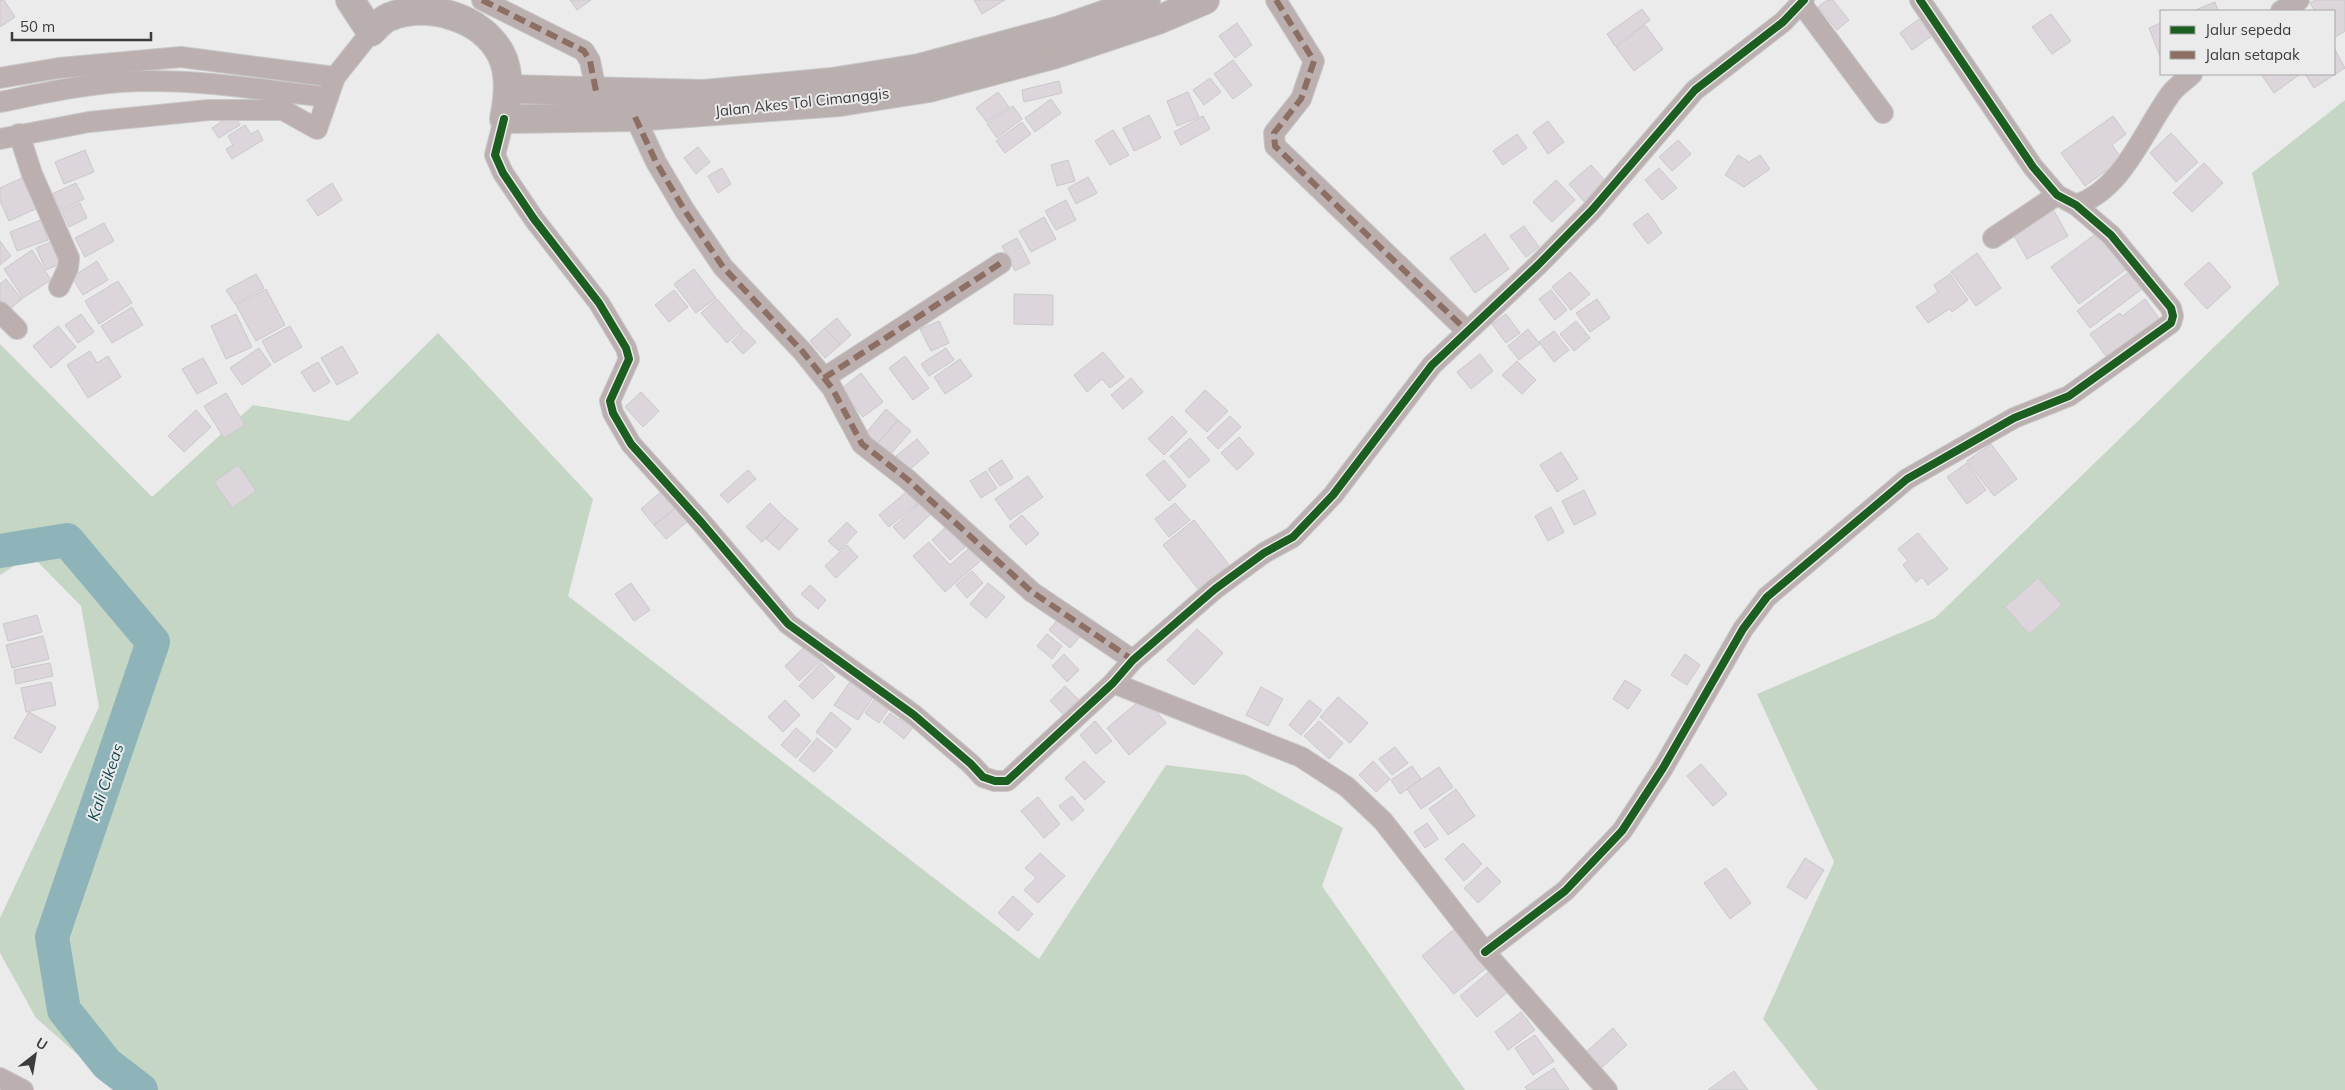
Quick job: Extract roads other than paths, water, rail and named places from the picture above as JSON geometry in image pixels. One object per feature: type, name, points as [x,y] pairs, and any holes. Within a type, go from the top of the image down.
[{"type":"main road","points":[[350,0],[378,16],[437,12],[456,17],[474,26],[489,38],[501,54],[508,88],[504,119]]},
{"type":"main road","name":"Jalan Akes Tol Cimanggis","points":[[508,88],[704,94],[832,82],[919,68],[1151,7],[1205,0]]},
{"type":"main road","name":"Jalan Akes Tol Cimanggis","points":[[504,119],[635,118],[840,102],[929,88],[1056,54],[1151,7]]},
{"type":"street","points":[[482,0],[584,51],[590,61],[596,91]]},
{"type":"street","points":[[1276,0],[1314,61],[1302,99],[1274,133],[1275,146],[1467,331]]},
{"type":"street","points":[[1485,952],[1565,890],[1622,831],[1663,768],[1743,628],[1768,597],[1907,479],[2014,418],[2069,396],[2171,322],[2173,316],[2171,308],[2111,235],[2076,205],[2057,195],[2011,137],[1920,0]]},
{"type":"street","points":[[2283,10],[2299,0]]},
{"type":"street","points":[[504,119],[495,155],[503,173],[534,219],[599,303],[626,348],[629,359],[610,400],[613,413],[631,444],[702,523],[788,624],[914,715],[972,764],[983,777],[996,781],[1007,781],[1113,683],[1133,660],[1215,589],[1264,553],[1293,537],[1333,495],[1388,426],[1422,376],[1538,265],[1592,210],[1695,90],[1783,22],[1802,2],[1883,113]]},
{"type":"street","points":[[59,287],[68,268],[69,258],[32,174],[9,136],[89,122],[209,110],[283,110],[317,129],[335,78],[378,16]]},
{"type":"street","points":[[0,78],[59,68],[181,57],[335,78]]},
{"type":"street","points":[[2076,205],[2088,201],[2110,183],[2173,91],[2191,75]]},
{"type":"street","points":[[0,102],[60,90],[120,82],[193,82],[328,97]]},
{"type":"street","points":[[635,118],[656,162],[685,212],[723,267],[832,388],[862,444],[907,479],[1032,592],[1133,660]]},
{"type":"street","points":[[1993,238],[2057,195]]},
{"type":"street","points":[[824,378],[1001,262]]},
{"type":"street","points":[[0,312],[17,329]]},
{"type":"street","points":[[1113,683],[1302,757],[1328,772],[1347,787],[1383,821],[1485,952],[1607,1090]]},
{"type":"street","points":[[0,1078],[22,1090]]},
{"type":"waterway","name":"Kali Cikeas","points":[[0,551],[67,540],[153,642],[52,937],[64,1010],[107,1064],[141,1090]]}]
